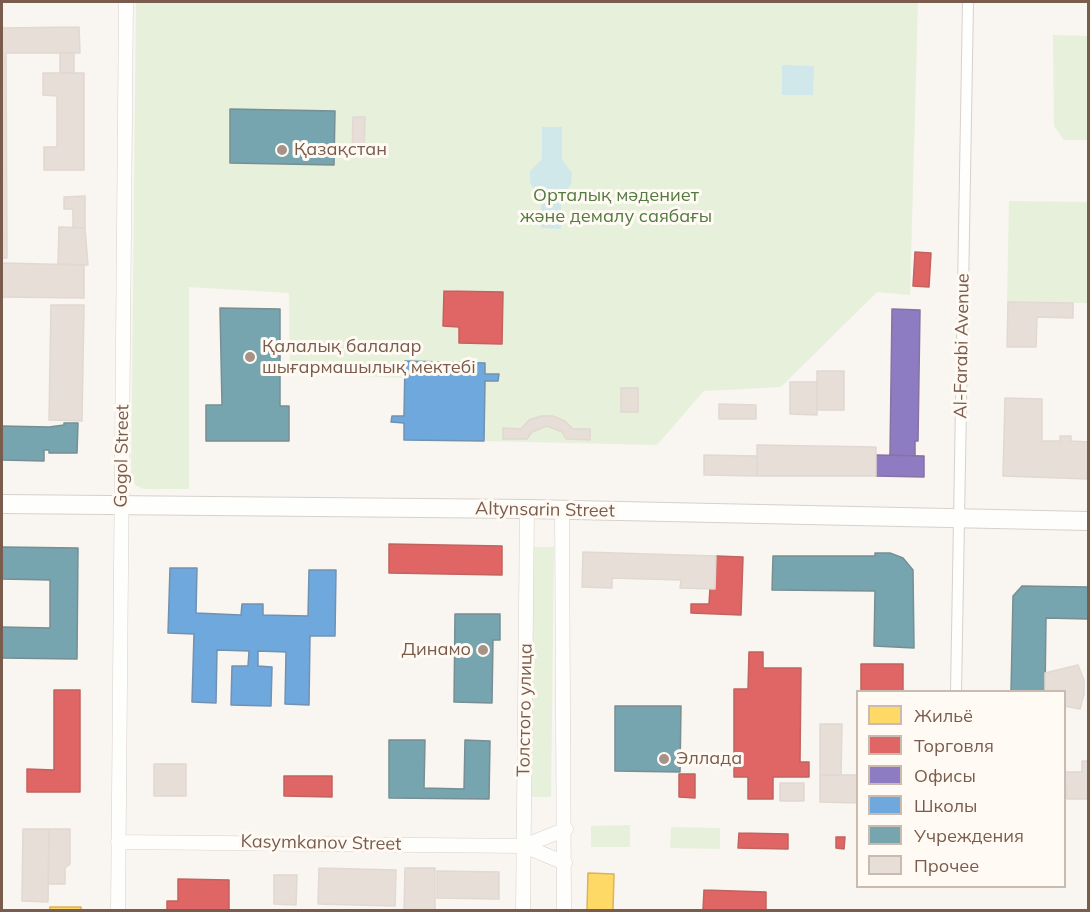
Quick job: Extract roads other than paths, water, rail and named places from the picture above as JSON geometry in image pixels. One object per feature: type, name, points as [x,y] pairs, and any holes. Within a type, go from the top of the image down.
[{"type":"street","name":"Gogol Street","points":[[118,910],[126,2]]},
{"type":"street","name":"Al-Farabi Avenue","points":[[956,690],[968,2]]},
{"type":"street","name":"Altynsarin Street","points":[[2,504],[527,509],[1089,521]]},
{"type":"street","name":"Толстого улица","points":[[523,910],[527,509]]},
{"type":"street","name":"Толстого улица","points":[[562,510],[566,829],[564,910]]},
{"type":"street","name":"Kasymkanov Street","points":[[524,846],[566,829]]},
{"type":"street","name":"Kasymkanov Street","points":[[118,842],[524,846],[565,863]]},
{"type":"water","points":[[782,65],[814,66],[813,95],[782,95]]},
{"type":"water","points":[[542,127],[562,127],[562,160],[572,173],[571,184],[561,196],[561,229],[541,228],[541,196],[535,192],[530,182],[530,171],[542,159]]},
{"type":"place","name":"Қазақстан","points":[[282,150]]},
{"type":"place","name":"Қалалық балалар шығармашылық мектебі","points":[[250,357]]},
{"type":"place","name":"Динамо","points":[[483,650]]},
{"type":"place","name":"Эллада","points":[[664,759]]},
{"type":"park label","name":"Орталық мәдениет және демалу саябағы","points":[[616,206]]}]
